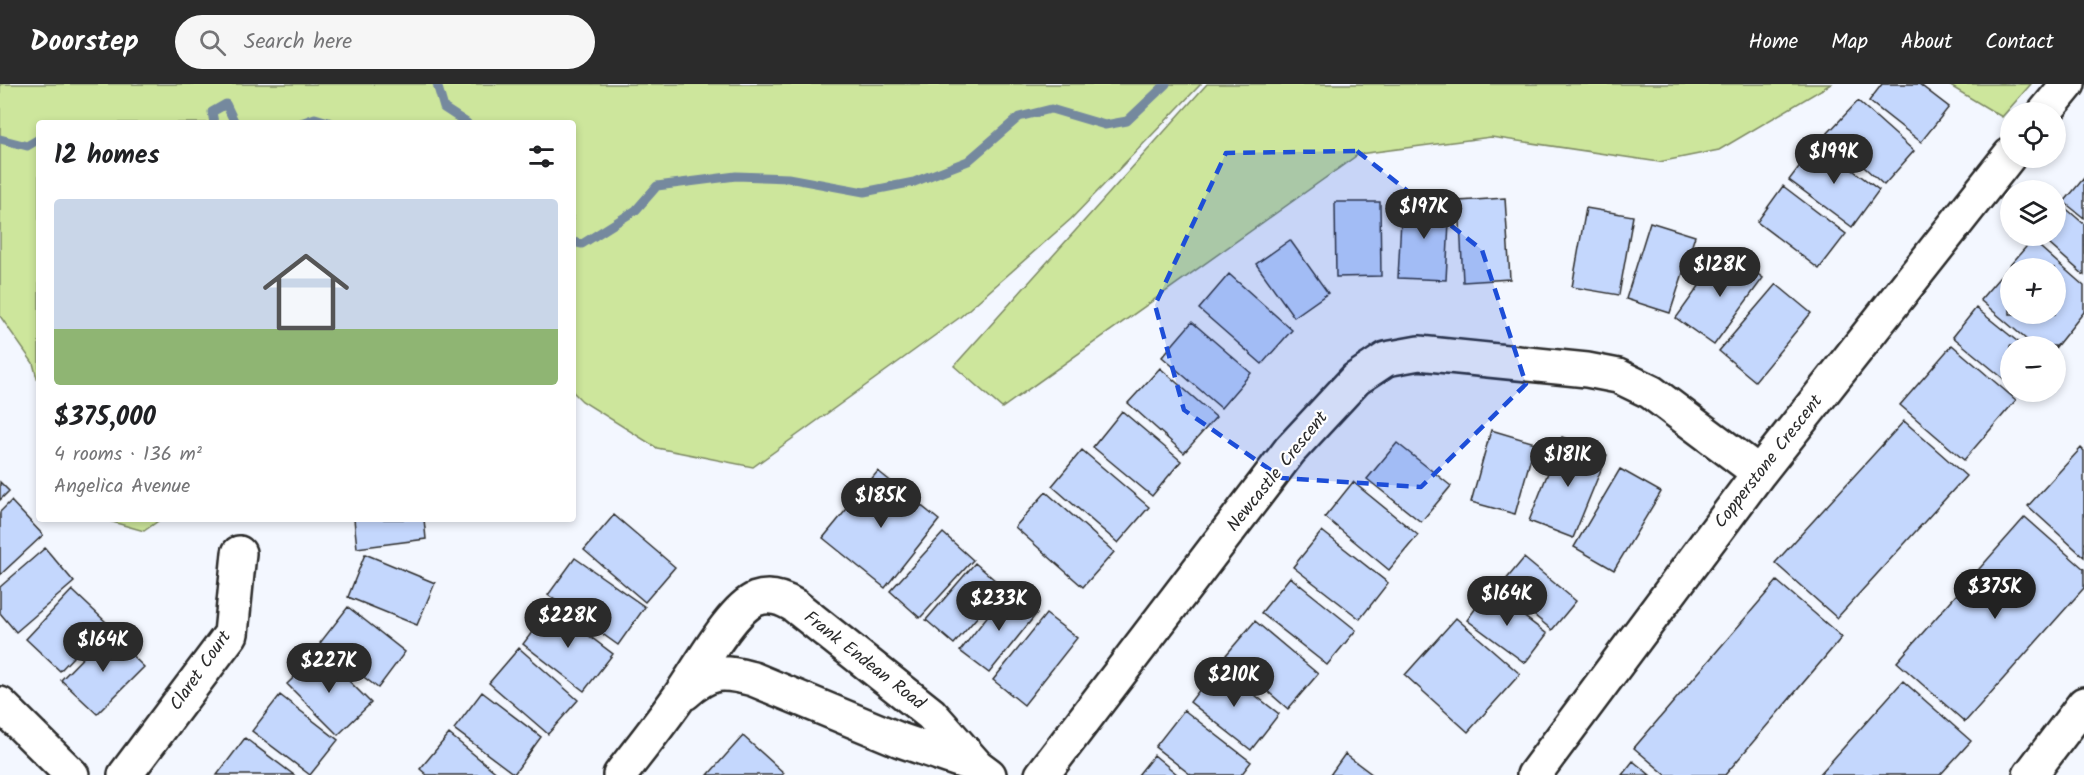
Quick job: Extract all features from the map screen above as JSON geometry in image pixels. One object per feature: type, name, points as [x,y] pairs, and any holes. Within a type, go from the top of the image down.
[{"type":"street","points":[[2053,102],[2068,84]]},
{"type":"street","name":"Copperstone Crescent","points":[[1534,775],[1759,474],[2000,168]]},
{"type":"street","name":"Newcastle Crescent","points":[[1042,775],[1290,450],[1356,379],[1386,359],[1419,353],[1587,370],[1618,376],[1651,392],[1759,474]]},
{"type":"street","name":"Claret Court","points":[[125,775],[231,633],[239,553]]},
{"type":"street","name":"Frank Endean Road","points":[[620,775],[679,698],[735,615],[755,600],[769,597],[783,599],[932,714],[983,771]]},
{"type":"street","name":"Frank Endean Road","points":[[735,615],[726,642],[729,653],[737,665],[753,679]]},
{"type":"street","name":"Frank Endean Road","points":[[679,698],[691,687],[715,674],[728,672],[753,679],[900,740],[983,771]]},
{"type":"street","points":[[0,704],[72,775]]},
{"type":"street","points":[[2030,775],[2084,704]]},
{"type":"highlighted area","points":[[1357,151],[1482,250],[1526,384],[1421,487],[1282,478],[1184,410],[1155,305],[1226,153]]},
{"type":"green space","points":[[0,84],[1201,84],[1071,219],[959,318],[753,467],[657,448],[576,395],[576,120],[36,120],[36,374],[33,363],[0,316]]},
{"type":"green space","points":[[1207,84],[1831,84],[1719,150],[1659,162],[1491,137],[1359,154],[1002,408],[954,366]]},
{"type":"green space","points":[[1947,84],[2031,84],[2015,102],[2000,102],[2000,116]]},
{"type":"green space","points":[[112,522],[157,522],[144,531]]},
{"type":"building","points":[[1882,84],[1919,84],[1949,107],[1921,142],[1869,101]]},
{"type":"building","points":[[1858,101],[1914,151],[1884,185],[1827,134]]},
{"type":"building","points":[[1817,143],[1879,190],[1852,227],[1789,180]]},
{"type":"building","points":[[2084,178],[2084,218],[2066,204],[2066,200]]},
{"type":"building","points":[[1783,186],[1846,234],[1819,269],[1757,222]]},
{"type":"building","points":[[1505,198],[1510,279],[1463,282],[1459,201]]},
{"type":"building","points":[[1402,200],[1450,202],[1446,280],[1398,278]]},
{"type":"building","points":[[1335,202],[1380,202],[1381,276],[1336,277]]},
{"type":"building","points":[[1586,208],[1633,216],[1619,295],[1572,287]]},
{"type":"building","points":[[2066,208],[2084,224],[2084,275],[2051,246],[2066,246]]},
{"type":"building","points":[[1650,222],[1695,236],[1670,313],[1626,299]]},
{"type":"building","points":[[1290,240],[1328,293],[1294,317],[1256,264]]},
{"type":"building","points":[[2027,246],[2039,246],[2052,258],[2016,258]]},
{"type":"building","points":[[1725,250],[1763,278],[1714,345],[1676,318]]},
{"type":"building","points":[[2066,270],[2084,286],[2084,312],[2065,336],[2022,336],[2008,324],[2066,324]]},
{"type":"building","points":[[1229,274],[1292,330],[1262,364],[1199,309]]},
{"type":"building","points":[[2000,277],[2000,317],[1980,300]]},
{"type":"building","points":[[1776,284],[1811,313],[1755,381],[1719,351]]},
{"type":"building","points":[[1976,308],[2011,336],[2000,336],[2000,376],[1953,337]]},
{"type":"building","points":[[1192,322],[1251,373],[1221,408],[1162,357]]},
{"type":"building","points":[[1952,345],[2000,386],[2000,402],[2014,402],[1964,460],[1900,405]]},
{"type":"building","points":[[1160,368],[1216,417],[1184,453],[1128,403]]},
{"type":"building","points":[[1122,411],[1181,461],[1152,496],[1093,447]]},
{"type":"building","points":[[1904,421],[1966,476],[1837,618],[1775,563]]},
{"type":"building","points":[[1491,430],[1535,443],[1515,514],[1471,502]]},
{"type":"building","points":[[1562,437],[1607,455],[1573,538],[1529,521]]},
{"type":"building","points":[[1397,443],[1451,486],[1421,522],[1367,479]]},
{"type":"building","points":[[2081,448],[2084,451],[2084,557],[2028,506]]},
{"type":"building","points":[[1082,450],[1149,507],[1118,543],[1052,486]]},
{"type":"building","points":[[1620,469],[1661,492],[1614,570],[1574,547]]},
{"type":"building","points":[[878,471],[939,520],[885,588],[823,538]]},
{"type":"building","points":[[0,482],[9,491],[0,500]]},
{"type":"building","points":[[1353,482],[1418,535],[1389,570],[1325,517]]},
{"type":"building","points":[[1046,492],[1114,552],[1083,587],[1015,527]]},
{"type":"building","points":[[11,501],[43,535],[0,575],[0,512]]},
{"type":"building","points":[[614,515],[675,567],[645,602],[584,550]]},
{"type":"building","points":[[2025,517],[2084,569],[2084,588],[1965,722],[1897,662]]},
{"type":"building","points":[[354,522],[424,522],[426,539],[357,548]]},
{"type":"building","points":[[1322,531],[1388,583],[1360,619],[1293,567]]},
{"type":"building","points":[[943,533],[973,560],[920,618],[890,591]]},
{"type":"building","points":[[45,548],[74,582],[16,632],[0,613],[0,587]]},
{"type":"building","points":[[365,554],[435,583],[417,625],[348,597]]},
{"type":"building","points":[[575,558],[645,607],[618,645],[548,595]]},
{"type":"building","points":[[1524,558],[1576,601],[1552,630],[1500,587]]},
{"type":"building","points":[[975,563],[1003,587],[954,644],[926,620]]},
{"type":"building","points":[[1290,577],[1356,630],[1327,665],[1261,613]]},
{"type":"building","points":[[1777,581],[1842,637],[1725,775],[1666,775],[1634,748]]},
{"type":"building","points":[[72,590],[106,622],[60,671],[26,639]]},
{"type":"building","points":[[1008,590],[1037,613],[989,673],[960,651]]},
{"type":"building","points":[[1489,590],[1547,634],[1525,663],[1467,620]]},
{"type":"building","points":[[348,607],[405,652],[378,688],[320,643]]},
{"type":"building","points":[[551,607],[613,654],[584,691],[523,644]]},
{"type":"building","points":[[1046,614],[1077,638],[1024,705],[993,680]]},
{"type":"building","points":[[1456,618],[1520,674],[1468,732],[1405,675]]},
{"type":"building","points":[[1255,621],[1318,674],[1288,709],[1226,655]]},
{"type":"building","points":[[108,632],[144,667],[97,714],[61,680]]},
{"type":"building","points":[[519,648],[578,700],[548,734],[489,683]]},
{"type":"building","points":[[320,652],[371,703],[338,735],[287,684]]},
{"type":"building","points":[[1218,666],[1279,714],[1251,750],[1190,702]]},
{"type":"building","points":[[1903,681],[1971,741],[1940,775],[1819,775]]},
{"type":"building","points":[[482,692],[541,737],[514,774],[454,729]]},
{"type":"building","points":[[280,695],[338,740],[310,775],[252,731]]},
{"type":"building","points":[[1184,710],[1251,762],[1241,775],[1191,775],[1155,747]]},
{"type":"building","points":[[449,734],[499,775],[427,775],[420,769]]},
{"type":"building","points":[[743,736],[784,773],[782,775],[708,775]]},
{"type":"building","points":[[245,738],[294,775],[217,775]]},
{"type":"building","points":[[1345,754],[1373,775],[1330,775]]},
{"type":"building","points":[[1154,755],[1178,775],[1138,775]]},
{"type":"building","points":[[1633,761],[1650,775],[1622,775]]},
{"type":"waterway","points":[[437,84],[444,108],[462,120]]},
{"type":"waterway","points":[[576,243],[582,244],[636,210],[657,186],[736,176],[788,178],[864,192],[914,182],[968,161],[1019,117],[1051,109],[1105,125],[1127,121],[1166,84]]},
{"type":"waterway","points":[[213,120],[212,112],[226,104],[234,120]]},
{"type":"waterway","points":[[309,120],[315,118],[322,120]]},
{"type":"waterway","points":[[0,139],[27,146],[36,141]]}]
